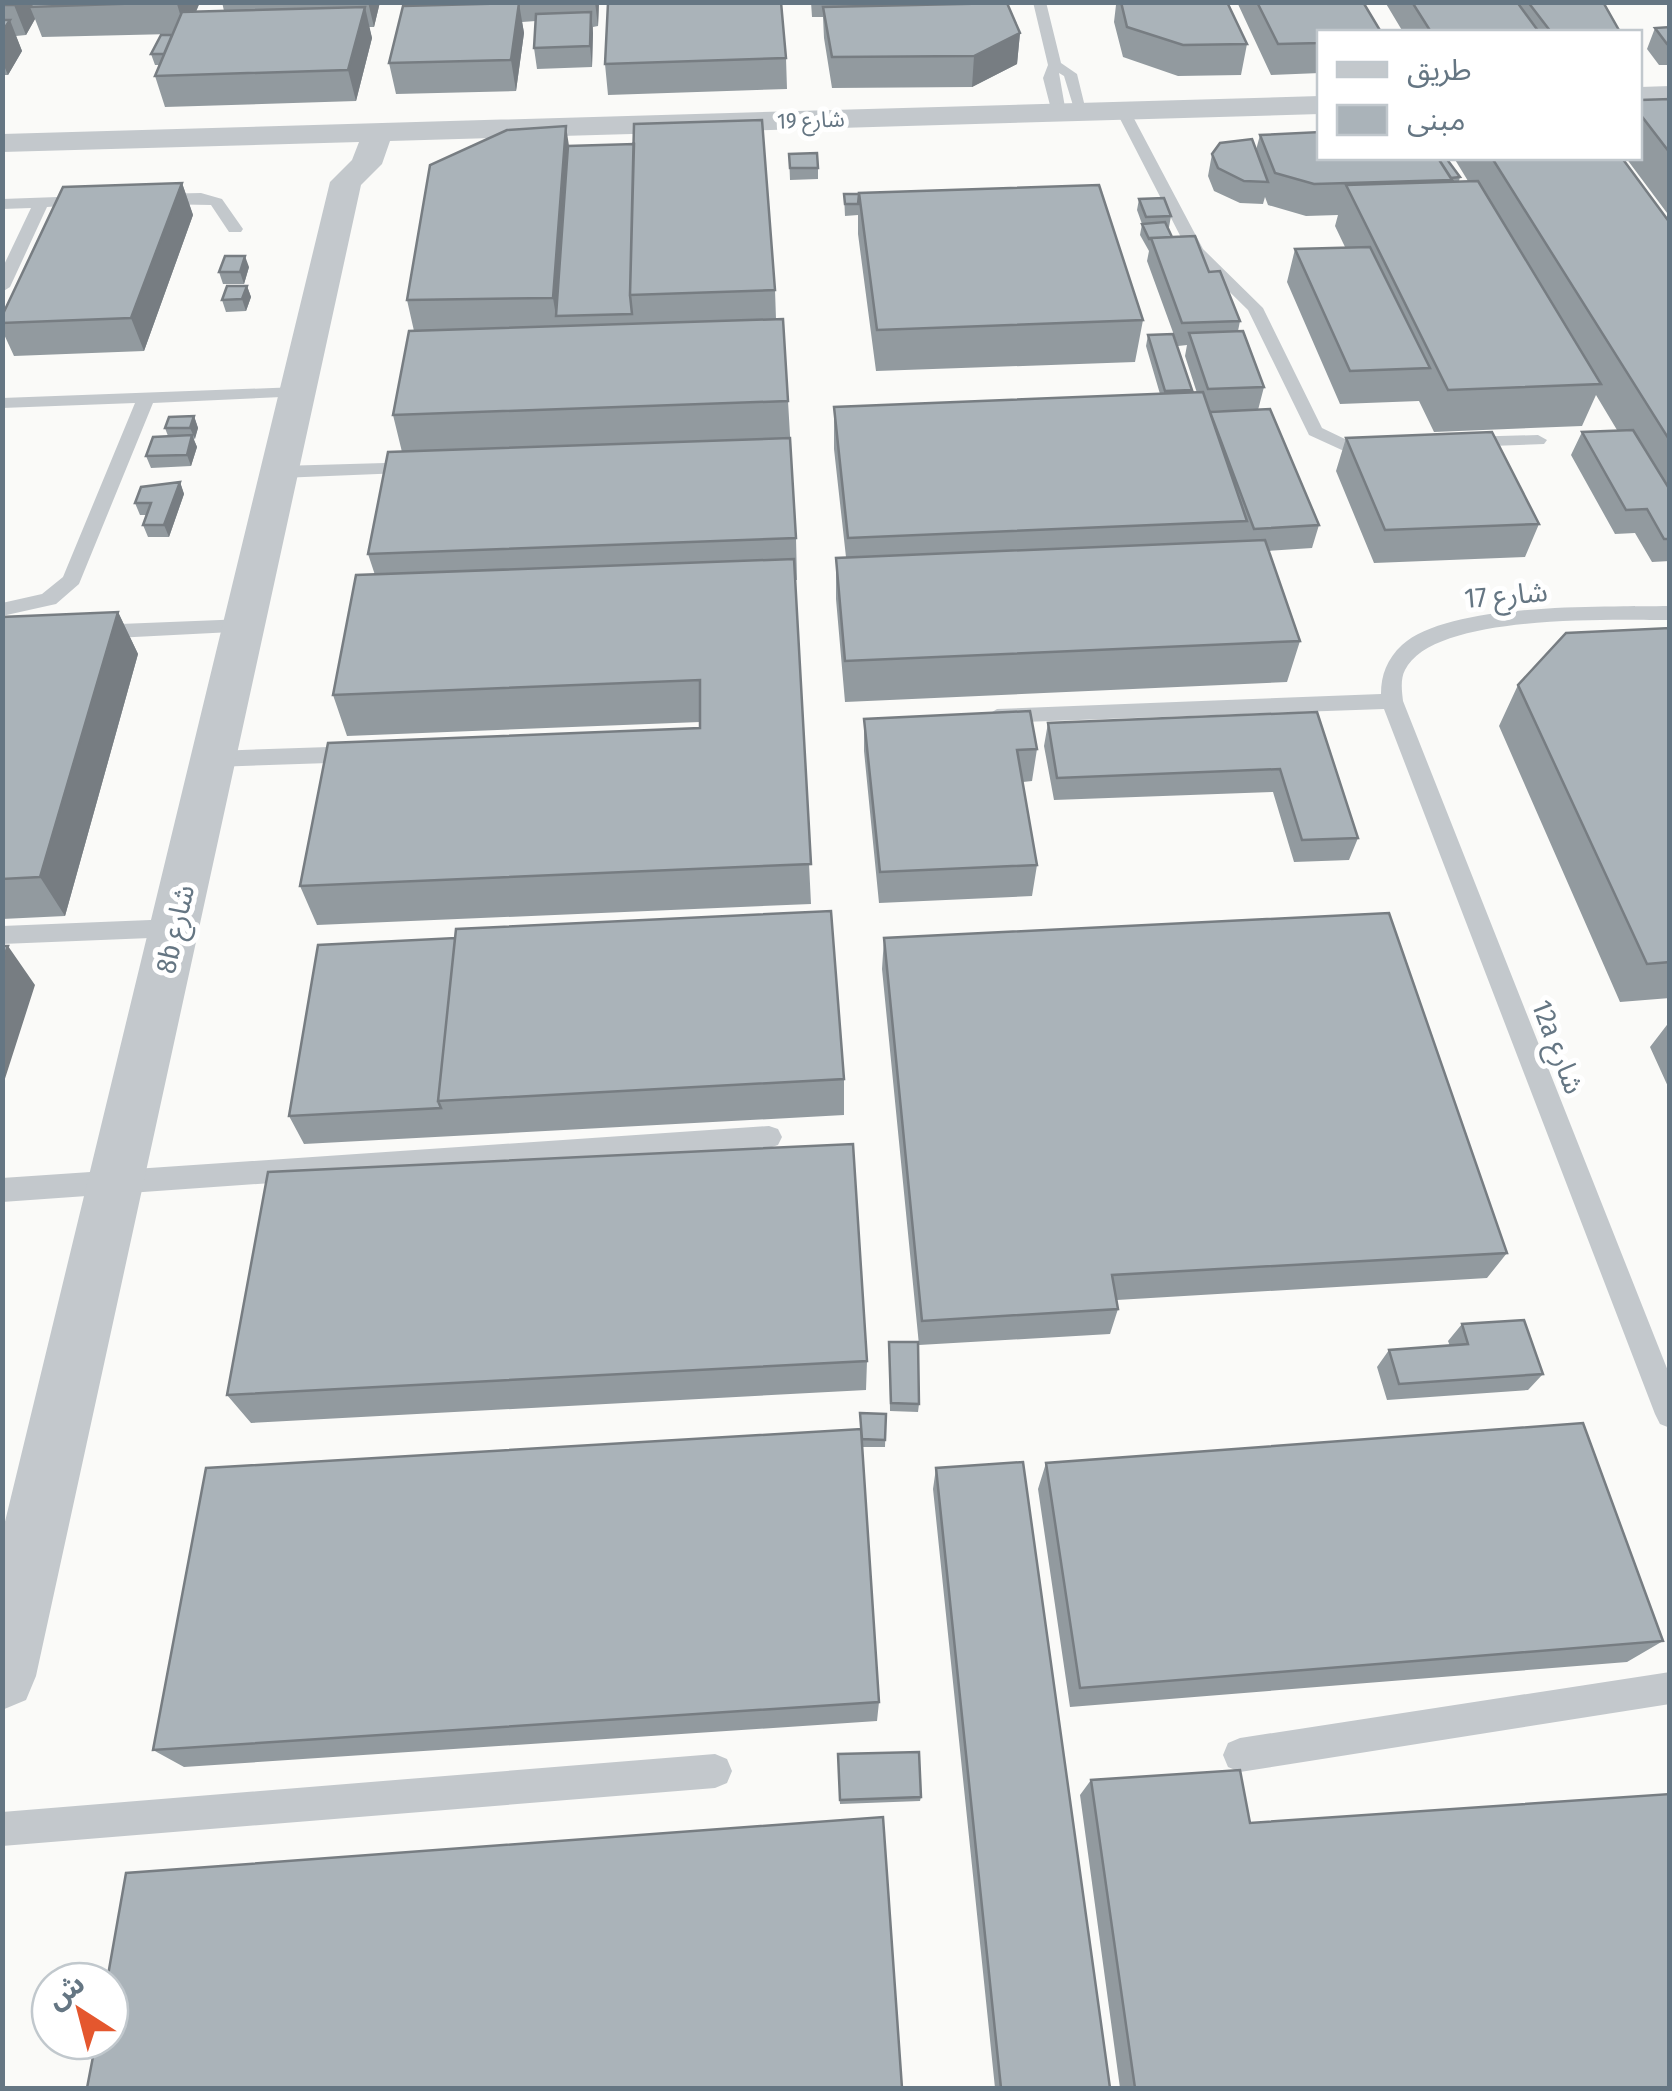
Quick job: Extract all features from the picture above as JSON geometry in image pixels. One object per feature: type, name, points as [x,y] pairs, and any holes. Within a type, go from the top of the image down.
[{"type":"street","points":[[1642,96],[1670,95]]},
{"type":"street","name":"شارع 19","points":[[2,143],[1317,105]]},
{"type":"street","name":"8b شارع","points":[[2,1676],[346,182],[366,164],[378,132]]},
{"type":"street","name":"8b شارع","points":[[345,134],[338,170],[346,182]]},
{"type":"lane","points":[[1039,2],[1056,65],[1070,74],[1071,112]]},
{"type":"lane","points":[[1056,65],[1050,72],[1071,112]]},
{"type":"lane","points":[[1123,111],[1196,251],[1255,308],[1314,431],[1344,446],[1402,444]]},
{"type":"lane","points":[[130,200],[210,200],[222,206],[235,230]]},
{"type":"lane","points":[[2,204],[112,201]]},
{"type":"lane","points":[[2,287],[41,203]]},
{"type":"lane","points":[[2,402],[298,392]]},
{"type":"lane","points":[[2,610],[49,598],[72,580],[146,397]]},
{"type":"lane","points":[[1441,443],[1538,440]]},
{"type":"lane","points":[[280,472],[433,467]]},
{"type":"lane","name":"شارع 17","points":[[1392,701],[1394,669],[1415,646],[1446,629],[1484,621],[1670,613]]},
{"type":"lane","points":[[71,633],[245,626]]},
{"type":"lane","points":[[982,716],[1392,701]]},
{"type":"lane","name":"12a شارع","points":[[1392,701],[1670,1414]]},
{"type":"lane","points":[[214,759],[392,753]]},
{"type":"lane","points":[[2,935],[175,928]]},
{"type":"lane","points":[[2,1190],[770,1137]]},
{"type":"lane","points":[[1240,1755],[1670,1688]]},
{"type":"lane","points":[[2,1829],[715,1771]]},
{"type":"building","points":[[33,2],[177,2],[30,7]]},
{"type":"building","points":[[781,2],[786,58],[605,64],[608,3]]},
{"type":"building","points":[[1121,2],[1227,2],[1247,44],[1183,45],[1127,27]]},
{"type":"building","points":[[1257,2],[1363,2],[1380,30],[1317,30],[1317,43],[1278,44]]},
{"type":"building","points":[[1412,2],[1517,2],[1538,30],[1430,30]]},
{"type":"building","points":[[1528,2],[1603,2],[1619,30],[1549,30]]},
{"type":"building","points":[[519,3],[511,60],[389,63],[403,6]]},
{"type":"building","points":[[1007,3],[1020,33],[974,56],[832,57],[823,7]]},
{"type":"building","points":[[365,7],[348,70],[155,76],[182,12]]},
{"type":"building","points":[[591,12],[590,46],[534,48],[536,14]]},
{"type":"building","points":[[1670,27],[1670,44],[1667,44],[1655,28]]},
{"type":"building","points":[[161,35],[172,35],[164,54],[151,54]]},
{"type":"building","points":[[1670,99],[1670,153],[1642,117],[1642,100]]},
{"type":"building","points":[[762,120],[775,290],[630,295],[634,124]]},
{"type":"building","points":[[566,126],[553,298],[407,300],[430,165],[507,130]]},
{"type":"building","points":[[1317,132],[1317,160],[1439,160],[1452,180],[1314,184],[1275,173],[1260,135]]},
{"type":"building","points":[[1252,139],[1268,182],[1244,181],[1218,168],[1212,154],[1220,143]]},
{"type":"building","points":[[634,144],[632,314],[556,316],[568,146]]},
{"type":"building","points":[[817,153],[818,168],[790,168],[789,154]]},
{"type":"building","points":[[1439,160],[1447,160],[1460,177],[1451,178]]},
{"type":"building","points":[[1493,160],[1623,160],[1670,223],[1670,441]]},
{"type":"building","points":[[1478,181],[1601,384],[1448,390],[1346,185]]},
{"type":"building","points":[[182,183],[131,318],[2,323],[63,187]]},
{"type":"building","points":[[1099,185],[1143,320],[877,330],[859,193]]},
{"type":"building","points":[[844,194],[859,194],[858,204],[845,204]]},
{"type":"building","points":[[1164,198],[1171,216],[1146,217],[1139,199]]},
{"type":"building","points":[[1165,222],[1172,237],[1149,239],[1142,224]]},
{"type":"building","points":[[1195,236],[1209,272],[1220,271],[1240,321],[1182,323],[1151,238]]},
{"type":"building","points":[[1370,247],[1430,368],[1350,371],[1295,249]]},
{"type":"building","points":[[225,256],[245,256],[240,272],[219,272]]},
{"type":"building","points":[[227,286],[247,286],[242,299],[222,300]]},
{"type":"building","points":[[783,319],[788,401],[393,415],[409,331]]},
{"type":"building","points":[[1243,331],[1264,387],[1208,389],[1189,333]]},
{"type":"building","points":[[1173,334],[1192,390],[1165,391],[1148,335]]},
{"type":"building","points":[[1203,392],[1247,521],[848,538],[834,407]]},
{"type":"building","points":[[1270,409],[1319,525],[1254,529],[1210,412]]},
{"type":"building","points":[[194,416],[190,428],[165,428],[169,417]]},
{"type":"building","points":[[1633,430],[1670,490],[1670,539],[1664,539],[1647,509],[1626,510],[1582,432]]},
{"type":"building","points":[[1492,432],[1539,524],[1385,530],[1346,438]]},
{"type":"building","points":[[192,435],[187,455],[146,456],[153,437]]},
{"type":"building","points":[[790,438],[796,538],[368,554],[388,452]]},
{"type":"building","points":[[180,482],[164,525],[143,525],[151,503],[135,503],[141,487]]},
{"type":"building","points":[[1265,540],[1300,641],[845,661],[836,558]]},
{"type":"building","points":[[794,559],[811,864],[300,886],[328,743],[700,728],[700,680],[333,695],[356,575]]},
{"type":"building","points":[[118,612],[40,877],[2,879],[2,617]]},
{"type":"building","points":[[1670,628],[1670,962],[1647,964],[1518,685],[1566,633]]},
{"type":"building","points":[[1030,711],[1037,749],[1017,750],[1037,865],[880,872],[864,719]]},
{"type":"building","points":[[1317,712],[1358,838],[1302,840],[1280,769],[1057,778],[1048,723]]},
{"type":"building","points":[[831,911],[844,1079],[438,1101],[456,929]]},
{"type":"building","points":[[1389,913],[1507,1253],[1112,1275],[1118,1309],[922,1321],[884,938]]},
{"type":"building","points":[[455,938],[438,1101],[441,1108],[289,1116],[318,945]]},
{"type":"building","points":[[853,1144],[867,1361],[227,1395],[268,1172]]},
{"type":"building","points":[[1524,1320],[1543,1374],[1399,1384],[1389,1350],[1468,1344],[1462,1324]]},
{"type":"building","points":[[889,1342],[918,1342],[919,1404],[891,1403]]},
{"type":"building","points":[[860,1413],[886,1414],[885,1440],[862,1439]]},
{"type":"building","points":[[1583,1423],[1663,1641],[1080,1688],[1046,1463]]},
{"type":"building","points":[[861,1429],[879,1702],[153,1750],[206,1468]]},
{"type":"building","points":[[1023,1462],[1110,2088],[1001,2088],[936,1468]]},
{"type":"building","points":[[919,1752],[921,1797],[840,1800],[838,1754]]},
{"type":"building","points":[[1240,1770],[1250,1823],[1670,1794],[1670,2088],[1135,2088],[1091,1780]]},
{"type":"building","points":[[883,1817],[902,2088],[87,2088],[92,2061],[130,2061],[130,1961],[111,1961],[126,1873]]}]
